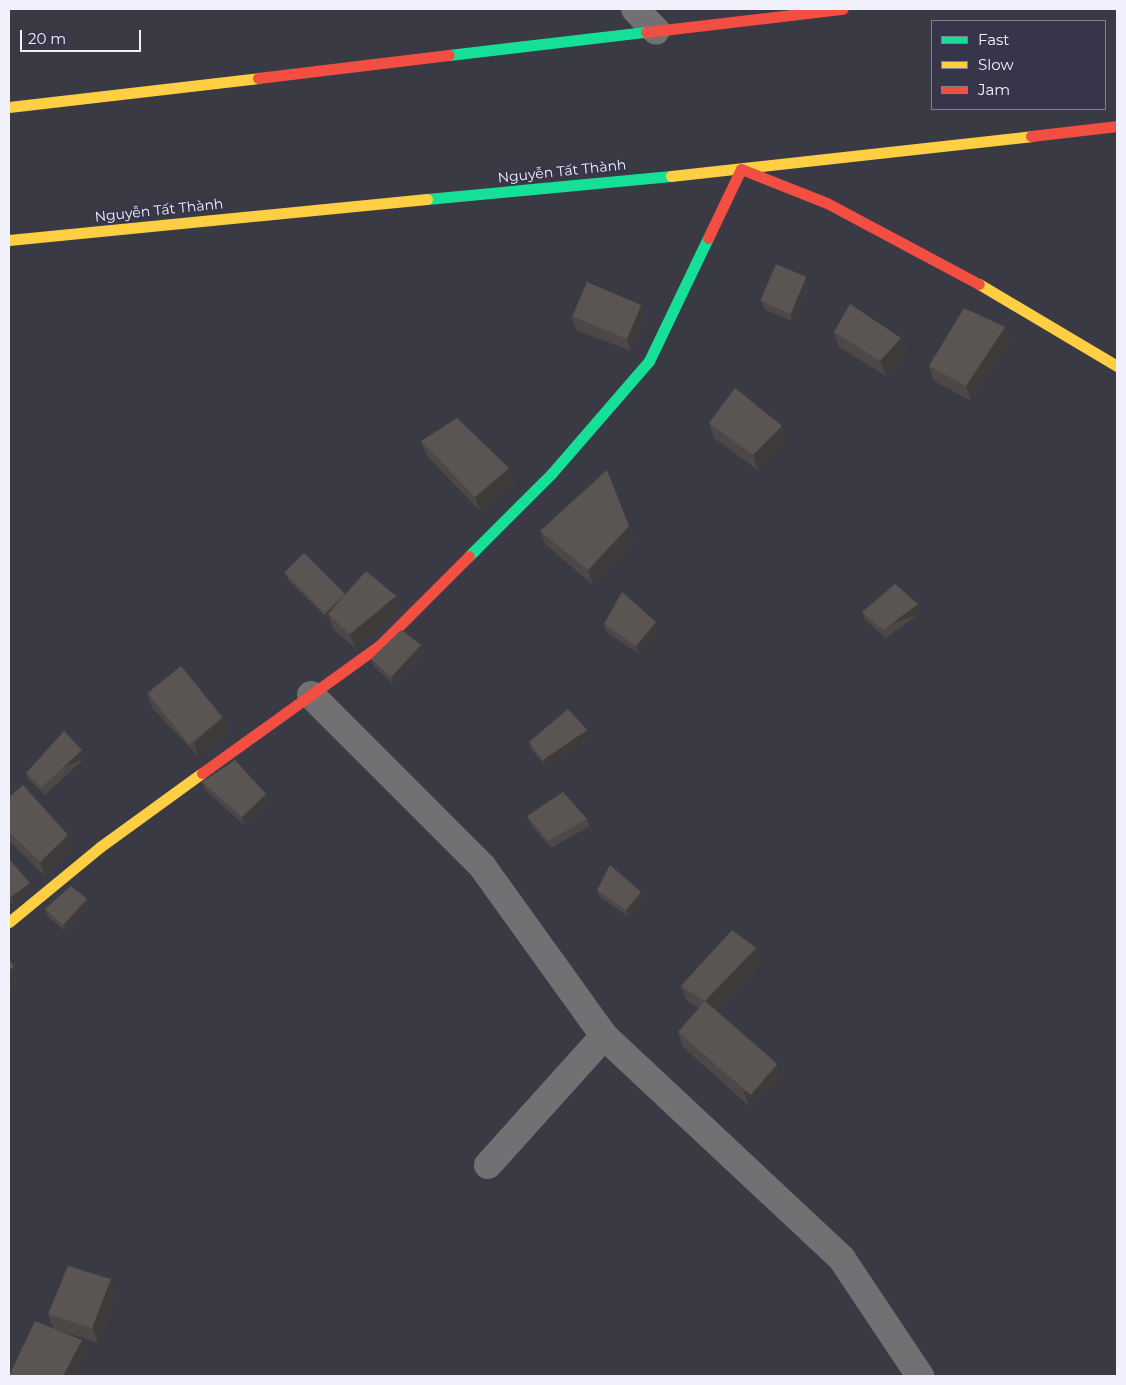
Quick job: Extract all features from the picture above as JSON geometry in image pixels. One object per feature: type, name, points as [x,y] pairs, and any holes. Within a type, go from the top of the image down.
[{"type":"main road","points":[[9,107],[843,9]]},
{"type":"main road","name":"Nguyễn Tất Thành","points":[[9,240],[742,169],[1117,126]]},
{"type":"main road","points":[[9,922],[100,847],[379,646],[552,473],[649,361],[742,169],[827,203],[921,250],[1117,366]]},
{"type":"street","points":[[635,9],[656,31]]},
{"type":"street","points":[[311,695],[482,866],[604,1036],[842,1259],[920,1376]]},
{"type":"street","points":[[488,1165],[604,1036]]},
{"type":"building","points":[[776,264],[806,277],[791,314],[760,301]]},
{"type":"building","points":[[587,282],[641,305],[627,339],[573,316]]},
{"type":"building","points":[[850,304],[901,338],[880,361],[834,332]]},
{"type":"building","points":[[964,308],[1005,327],[966,386],[929,366]]},
{"type":"building","points":[[735,388],[782,426],[753,455],[709,423]]},
{"type":"building","points":[[457,418],[509,468],[475,497],[421,441]]},
{"type":"building","points":[[607,470],[629,526],[588,570],[540,531]]},
{"type":"building","points":[[304,553],[345,594],[325,614],[284,573]]},
{"type":"building","points":[[366,571],[396,596],[350,634],[328,614]]},
{"type":"building","points":[[895,584],[918,604],[883,630],[862,612]]},
{"type":"building","points":[[622,592],[656,622],[636,646],[604,624]]},
{"type":"building","points":[[401,630],[421,645],[391,677],[371,659]]},
{"type":"building","points":[[181,666],[223,717],[189,744],[148,693]]},
{"type":"building","points":[[568,709],[587,730],[543,760],[529,742]]},
{"type":"building","points":[[64,731],[82,750],[42,787],[26,773]]},
{"type":"building","points":[[235,760],[266,794],[242,817],[202,782]]},
{"type":"building","points":[[23,785],[68,835],[40,862],[9,832],[9,797]]},
{"type":"building","points":[[563,792],[587,819],[548,841],[527,816]]},
{"type":"building","points":[[9,859],[30,883],[11,897],[9,895]]},
{"type":"building","points":[[610,865],[641,892],[626,910],[597,890]]},
{"type":"building","points":[[71,886],[87,899],[63,925],[45,909]]},
{"type":"building","points":[[732,930],[756,948],[705,1001],[681,986]]},
{"type":"building","points":[[9,960],[14,966],[9,971]]},
{"type":"building","points":[[705,1001],[777,1064],[751,1095],[678,1032]]},
{"type":"building","points":[[68,1266],[111,1279],[92,1328],[48,1314]]},
{"type":"building","points":[[35,1321],[82,1340],[63,1376],[9,1376]]},
{"type":"traffic: fast","points":[[449,55],[646,32]]},
{"type":"traffic: fast","points":[[427,199],[671,176]]},
{"type":"traffic: fast","points":[[469,556],[552,473],[649,361],[708,238]]},
{"type":"traffic: slow","points":[[9,107],[258,78]]},
{"type":"traffic: slow","points":[[671,176],[1031,136]]},
{"type":"traffic: slow","points":[[9,240],[427,199]]},
{"type":"traffic: slow","points":[[979,284],[1117,366]]},
{"type":"traffic: slow","points":[[9,922],[100,847],[202,773]]},
{"type":"traffic: jam","points":[[646,32],[843,9]]},
{"type":"traffic: jam","points":[[258,78],[449,55]]},
{"type":"traffic: jam","points":[[1031,136],[1117,126]]},
{"type":"traffic: jam","points":[[708,238],[741,169],[827,203],[979,284]]},
{"type":"traffic: jam","points":[[202,773],[379,646],[469,556]]}]
